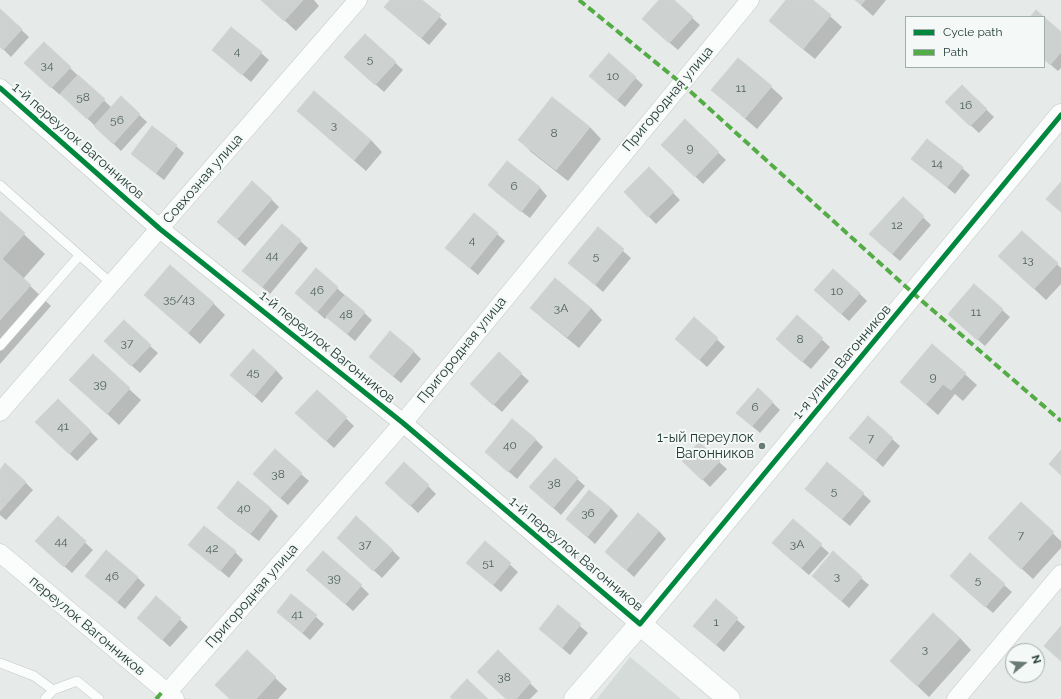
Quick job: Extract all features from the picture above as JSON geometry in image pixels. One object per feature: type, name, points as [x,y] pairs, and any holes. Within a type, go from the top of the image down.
[{"type":"street","name":"Совхозная улица","points":[[0,412],[358,0]]},
{"type":"street","name":"Пригородная улица","points":[[171,696],[403,423],[750,0]]},
{"type":"street","name":"1-й переулок Вагонников","points":[[0,88],[160,229],[403,423],[729,699]]},
{"type":"street","name":"1-я улица Вагонников","points":[[575,699],[640,624],[1061,115]]},
{"type":"street","name":"переулок Вагонников","points":[[0,553],[171,696]]},
{"type":"street","points":[[956,699],[1061,574]]},
{"type":"lane","points":[[0,186],[112,284]]},
{"type":"lane","points":[[0,346],[80,256]]},
{"type":"lane","points":[[0,663],[34,676],[53,690]]},
{"type":"lane","points":[[45,699],[53,690],[77,681],[99,699]]},
{"type":"shaded area","points":[[630,657],[681,699],[597,699]]},
{"type":"building","points":[[261,0],[303,0],[284,21]]},
{"type":"building","points":[[390,0],[422,0],[441,15],[421,38],[384,7]]},
{"type":"building","points":[[659,0],[674,0],[693,17],[669,43],[642,19]]},
{"type":"building","points":[[786,0],[813,0],[831,15],[803,49],[769,21]]},
{"type":"building","points":[[856,0],[865,0],[861,5]]},
{"type":"building","points":[[0,9],[22,29],[3,50],[0,47]]},
{"type":"building","points":[[1036,10],[1043,16],[1031,16]]},
{"type":"building","points":[[1045,18],[1061,32],[1061,52],[1050,65],[1045,60]]},
{"type":"building","points":[[231,27],[262,52],[242,75],[212,50]]},
{"type":"building","points":[[365,34],[396,62],[375,85],[344,57]]},
{"type":"building","points":[[44,42],[71,67],[51,88],[24,63]]},
{"type":"building","points":[[609,53],[636,77],[617,100],[589,76]]},
{"type":"building","points":[[738,58],[772,86],[745,118],[711,90]]},
{"type":"building","points":[[78,75],[105,99],[87,119],[60,94]]},
{"type":"building","points":[[962,85],[987,109],[970,126],[945,102]]},
{"type":"building","points":[[314,91],[371,140],[354,160],[297,111]]},
{"type":"building","points":[[121,96],[140,114],[113,144],[94,126]]},
{"type":"building","points":[[552,97],[590,127],[556,170],[518,140]]},
{"type":"building","points":[[685,119],[719,152],[695,177],[661,145]]},
{"type":"building","points":[[152,126],[177,145],[156,173],[131,154]]},
{"type":"building","points":[[927,139],[963,167],[947,187],[911,159]]},
{"type":"building","points":[[507,161],[540,187],[521,212],[488,185]]},
{"type":"building","points":[[649,167],[674,192],[648,217],[624,192]]},
{"type":"building","points":[[252,181],[272,199],[237,239],[217,222]]},
{"type":"building","points":[[1061,182],[1061,212],[1046,199]]},
{"type":"building","points":[[903,197],[924,216],[892,254],[869,234]]},
{"type":"building","points":[[0,211],[25,233],[2,259],[31,285],[0,320]]},
{"type":"building","points":[[474,213],[498,233],[470,268],[445,248]]},
{"type":"building","points":[[282,224],[301,240],[262,287],[242,271]]},
{"type":"building","points":[[598,227],[624,249],[595,285],[568,263]]},
{"type":"building","points":[[1022,231],[1058,263],[1034,289],[998,256]]},
{"type":"building","points":[[170,265],[214,303],[188,333],[144,295]]},
{"type":"building","points":[[316,268],[338,287],[317,312],[295,293]]},
{"type":"building","points":[[833,269],[860,293],[841,314],[814,290]]},
{"type":"building","points":[[555,278],[591,308],[567,337],[530,308]]},
{"type":"building","points":[[974,284],[1003,309],[977,340],[948,314]]},
{"type":"building","points":[[345,295],[365,312],[347,334],[326,317]]},
{"type":"building","points":[[797,315],[823,338],[802,362],[776,339]]},
{"type":"building","points":[[694,317],[718,338],[699,360],[675,339]]},
{"type":"building","points":[[124,320],[151,345],[131,366],[104,341]]},
{"type":"building","points":[[390,331],[414,351],[393,376],[369,357]]},
{"type":"building","points":[[932,344],[966,373],[951,390],[943,384],[926,404],[900,382]]},
{"type":"building","points":[[253,349],[276,370],[254,396],[230,375]]},
{"type":"building","points":[[499,352],[522,373],[493,405],[470,384]]},
{"type":"building","points":[[93,354],[130,388],[107,414],[69,380]]},
{"type":"building","points":[[758,388],[773,402],[752,426],[736,413]]},
{"type":"building","points":[[317,390],[347,417],[326,441],[295,413]]},
{"type":"building","points":[[58,399],[91,431],[69,454],[35,422]]},
{"type":"building","points":[[868,416],[893,438],[875,460],[849,438]]},
{"type":"building","points":[[512,419],[536,439],[508,472],[485,452]]},
{"type":"building","points":[[699,442],[720,461],[702,480],[682,461]]},
{"type":"building","points":[[275,449],[302,473],[280,498],[253,474]]},
{"type":"building","points":[[1061,450],[1061,475],[1049,464]]},
{"type":"building","points":[[555,458],[578,478],[553,508],[529,487]]},
{"type":"building","points":[[404,462],[429,485],[410,506],[385,483]]},
{"type":"building","points":[[827,462],[864,493],[842,519],[805,489]]},
{"type":"building","points":[[5,463],[26,482],[0,511],[0,470]]},
{"type":"building","points":[[238,481],[271,508],[250,534],[217,508]]},
{"type":"building","points":[[589,490],[611,508],[587,537],[566,519]]},
{"type":"building","points":[[1021,502],[1054,532],[1021,569],[988,538]]},
{"type":"building","points":[[638,513],[659,531],[626,570],[605,552]]},
{"type":"building","points":[[58,516],[86,541],[64,567],[35,541]]},
{"type":"building","points":[[356,516],[393,550],[373,571],[337,538]]},
{"type":"building","points":[[793,519],[822,544],[801,568],[772,543]]},
{"type":"building","points":[[204,526],[236,551],[220,571],[188,545]]},
{"type":"building","points":[[485,541],[511,563],[493,585],[466,563]]},
{"type":"building","points":[[106,550],[138,577],[117,602],[85,576]]},
{"type":"building","points":[[323,551],[362,585],[345,604],[306,570]]},
{"type":"building","points":[[833,551],[862,577],[841,601],[812,576]]},
{"type":"building","points":[[970,553],[1005,584],[985,607],[950,576]]},
{"type":"building","points":[[291,594],[317,615],[302,633],[277,612]]},
{"type":"building","points":[[156,596],[181,618],[162,640],[137,618]]},
{"type":"building","points":[[716,599],[738,618],[716,645],[693,626]]},
{"type":"building","points":[[558,605],[581,624],[562,648],[539,629]]},
{"type":"building","points":[[933,613],[960,638],[917,686],[890,661]]},
{"type":"building","points":[[1061,626],[1061,661],[1045,647],[1045,645]]},
{"type":"building","points":[[247,650],[276,677],[256,699],[230,699],[215,685]]},
{"type":"building","points":[[498,650],[531,682],[516,699],[506,699],[477,672]]},
{"type":"building","points":[[467,679],[488,699],[453,699],[450,697]]},
{"type":"marked path","points":[[579,0],[681,83],[914,294],[1061,421]]},
{"type":"marked path","points":[[156,699],[164,690]]},
{"type":"cycle path","points":[[0,88],[160,229],[403,423],[640,624],[1061,115]]},
{"type":"place","name":"1-ый переулок Вагонников","points":[[762,446]]}]
